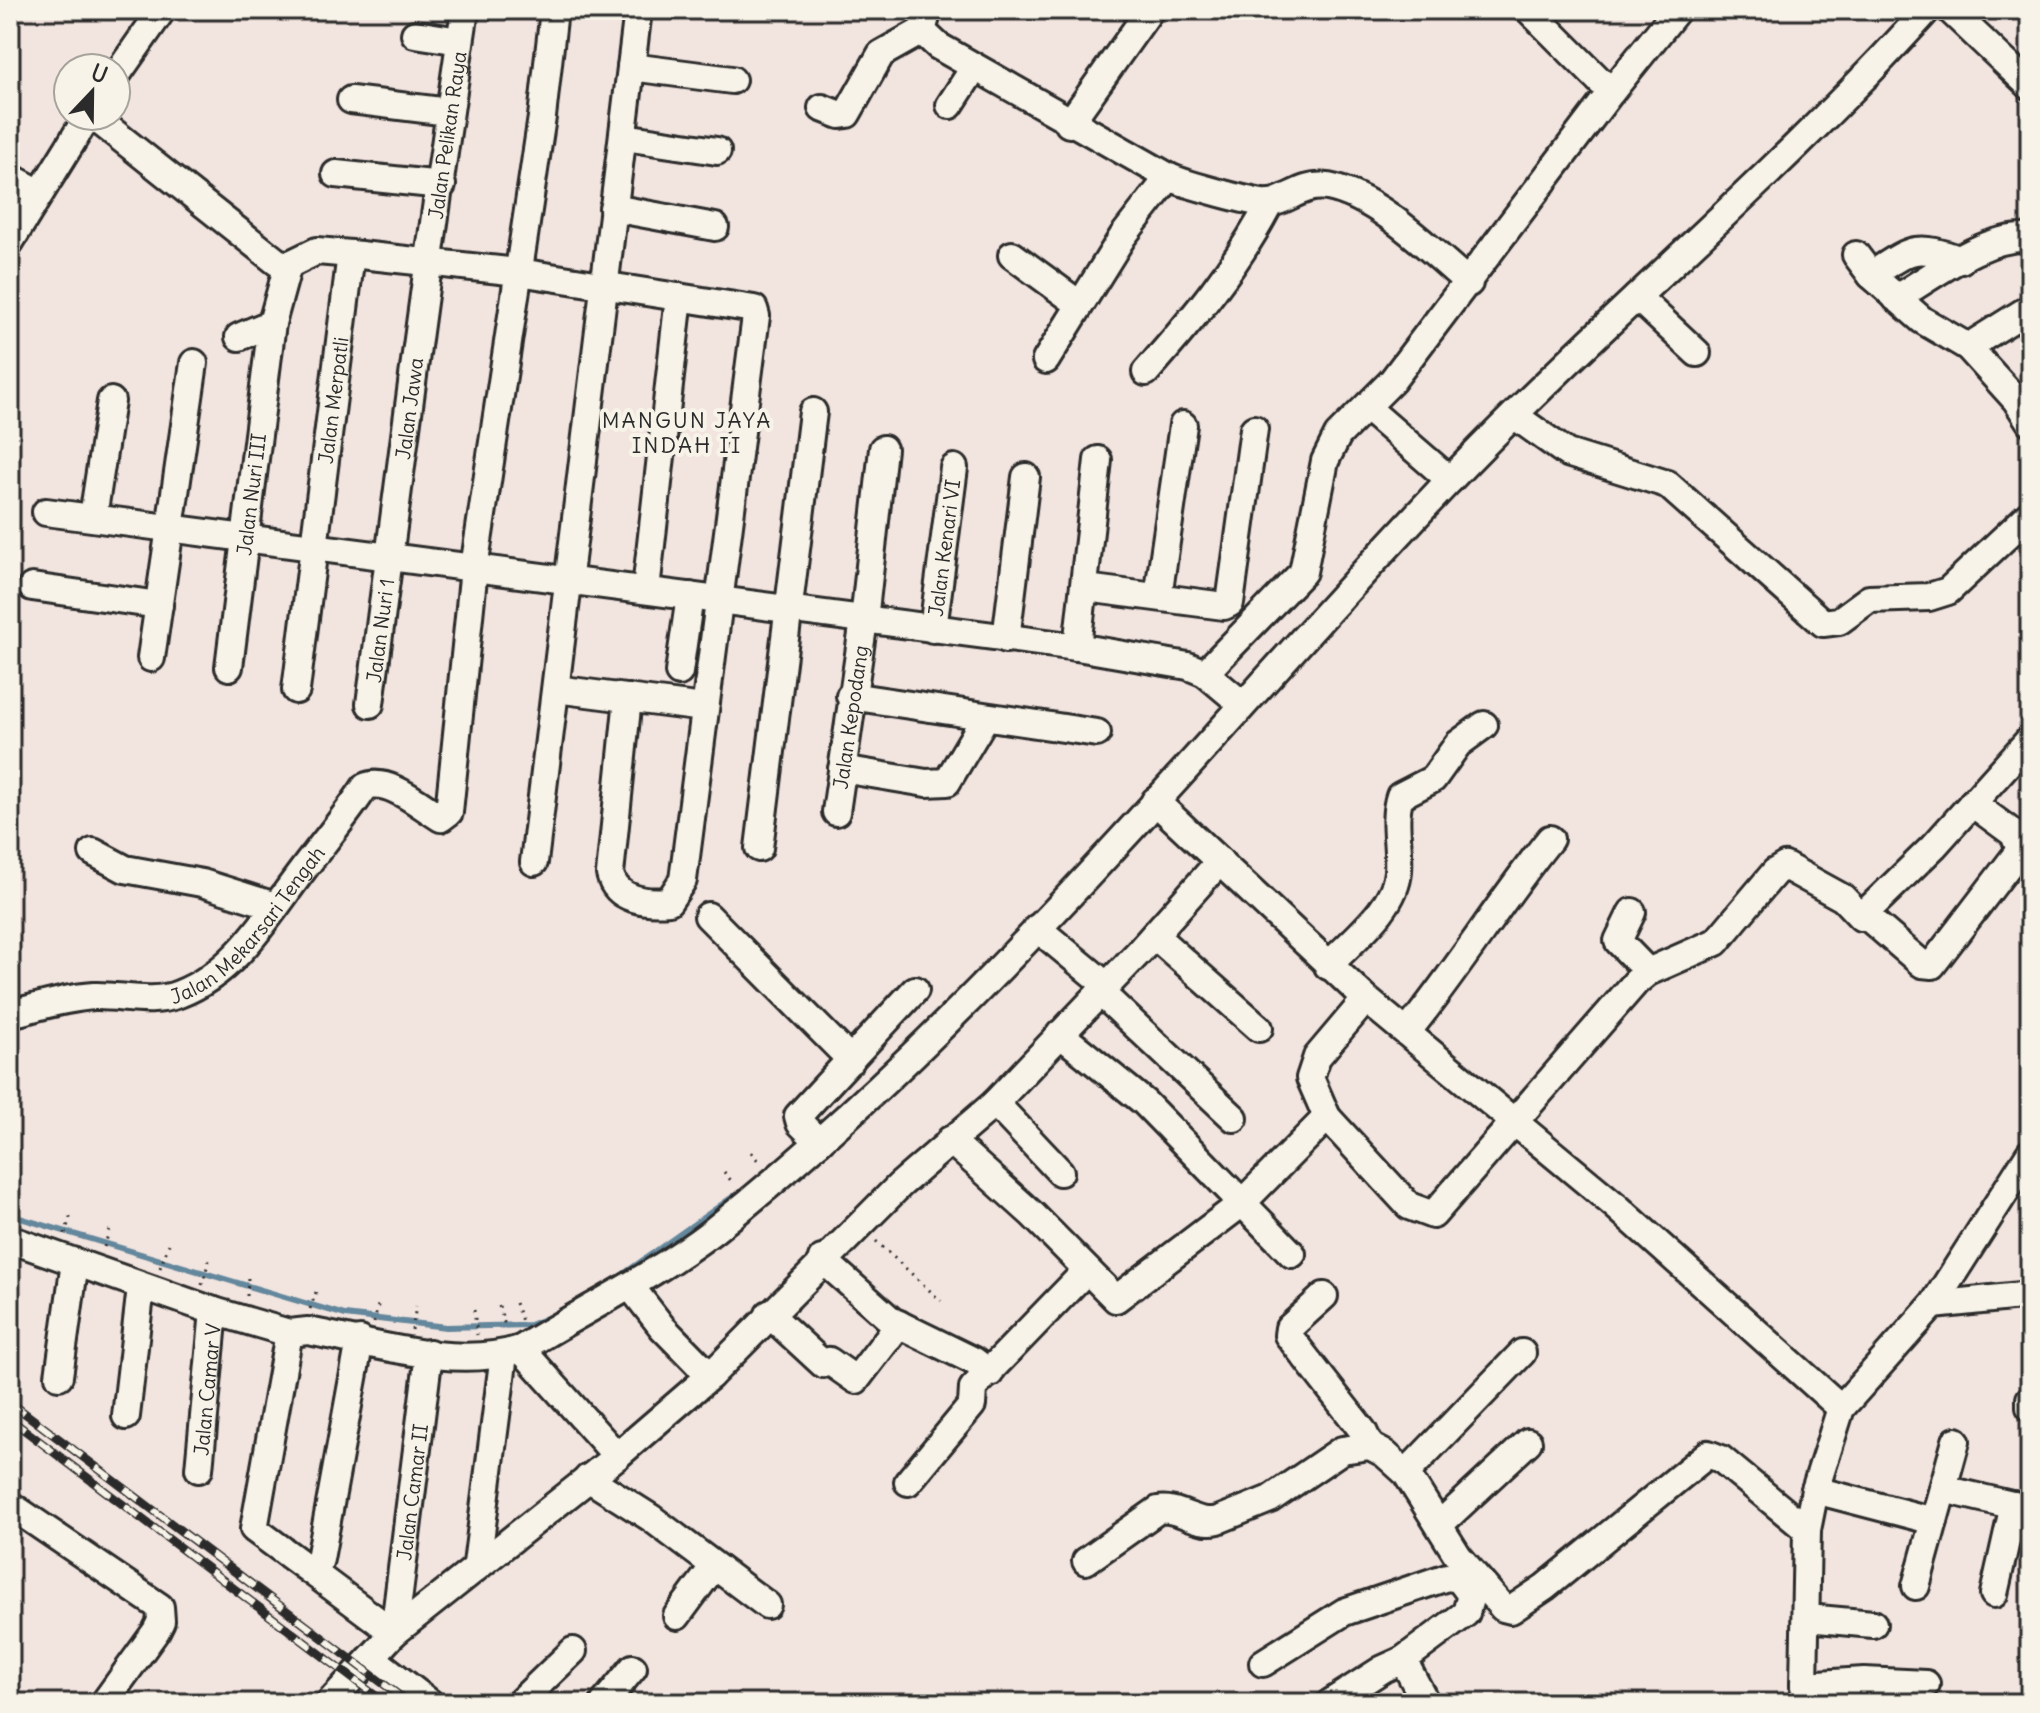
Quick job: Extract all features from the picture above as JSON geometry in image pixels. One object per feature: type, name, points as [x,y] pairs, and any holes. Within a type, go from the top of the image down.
[{"type":"street","points":[[132,53],[162,10]]},
{"type":"street","name":"Jalan Pelikan Raya","points":[[427,261],[442,185],[449,112],[465,10]]},
{"type":"street","points":[[474,568],[519,272],[554,10]]},
{"type":"street","points":[[534,862],[571,580],[603,285],[638,10]]},
{"type":"street","points":[[1069,124],[1150,10]]},
{"type":"street","points":[[1529,10],[1611,92]]},
{"type":"street","points":[[1205,673],[1303,572],[1325,461],[1338,435],[1367,408],[1469,283],[1611,92],[1677,10]]},
{"type":"street","points":[[10,1242],[18,1242],[214,1311],[366,1333],[429,1353],[511,1346],[631,1287],[708,1234],[819,1142],[908,1060],[1037,928],[1450,480],[1829,112],[1927,10]]},
{"type":"street","points":[[1950,10],[2030,86]]},
{"type":"street","points":[[925,21],[926,39],[1069,124],[1169,177],[1185,184],[1270,203],[1309,188],[1327,187],[1352,195],[1395,221],[1469,283]]},
{"type":"street","points":[[822,108],[840,115],[847,114],[881,54],[925,21]]},
{"type":"street","points":[[415,34],[460,41]]},
{"type":"street","points":[[631,67],[732,80]]},
{"type":"street","points":[[950,105],[974,68]]},
{"type":"street","points":[[351,100],[449,112]]},
{"type":"street","points":[[10,242],[80,132]]},
{"type":"street","points":[[110,132],[277,262],[288,265],[317,251],[427,261],[746,306],[756,311],[683,880],[669,901],[633,899],[619,891],[610,874],[628,698]]},
{"type":"street","points":[[624,137],[717,151]]},
{"type":"street","points":[[336,174],[442,185]]},
{"type":"street","points":[[10,177],[40,193]]},
{"type":"street","points":[[1046,360],[1123,236],[1169,177]]},
{"type":"street","points":[[1146,372],[1195,317],[1246,249],[1270,203]]},
{"type":"street","points":[[613,208],[715,227]]},
{"type":"street","points":[[1896,298],[1961,260],[2003,241],[2030,238]]},
{"type":"street","points":[[1961,260],[1927,248],[1915,248],[1864,265],[1922,320],[1968,347],[2025,405]]},
{"type":"street","name":"Jalan Merpatli","points":[[296,690],[351,254]]},
{"type":"street","points":[[1012,255],[1079,304]]},
{"type":"street","name":"Jalan Jawa","points":[[389,556],[427,261]]},
{"type":"street","name":"Jalan Nuri III","points":[[229,667],[272,323],[288,265]]},
{"type":"street","points":[[646,589],[679,297]]},
{"type":"street","points":[[1637,297],[1697,353]]},
{"type":"street","points":[[1968,347],[2030,308]]},
{"type":"street","points":[[239,337],[272,323]]},
{"type":"street","points":[[151,658],[194,363]]},
{"type":"street","points":[[93,517],[111,401]]},
{"type":"street","points":[[1367,408],[1450,480]]},
{"type":"street","points":[[759,848],[791,610],[813,412]]},
{"type":"street","points":[[1515,416],[1567,453],[1667,484],[1817,618],[1831,624],[1869,599],[1929,597],[1948,591],[2030,514]]},
{"type":"street","points":[[1158,597],[1183,425]]},
{"type":"street","points":[[1086,588],[1224,606],[1230,603],[1254,429]]},
{"type":"street","name":"Jalan Kepodang","points":[[836,812],[850,696],[864,620],[883,449]]},
{"type":"street","points":[[1077,647],[1098,460]]},
{"type":"street","name":"Jalan Kenari VI","points":[[933,629],[954,468]]},
{"type":"street","points":[[1006,639],[1026,477]]},
{"type":"street","points":[[46,512],[1077,647],[1188,666],[1205,673],[1242,704]]},
{"type":"street","name":"Jalan Nuri 1","points":[[370,704],[389,556]]},
{"type":"street","name":"Jalan Mekarsari Tengah","points":[[10,1014],[61,1000],[93,996],[148,999],[178,995],[237,956],[365,787],[373,783],[386,786],[441,818],[449,812],[474,568]]},
{"type":"street","points":[[32,587],[159,605]]},
{"type":"street","points":[[679,672],[690,596]]},
{"type":"street","points":[[556,689],[704,708]]},
{"type":"street","points":[[850,696],[1097,733]]},
{"type":"street","points":[[842,769],[926,783],[947,782],[985,718]]},
{"type":"street","points":[[1328,966],[1380,911],[1399,875],[1396,807],[1400,796],[1433,779],[1458,744],[1484,725]]},
{"type":"street","points":[[1366,999],[1311,1069],[1310,1078],[1327,1117],[1409,1206],[1433,1215],[1648,972],[1716,942],[1775,872],[1785,866],[1843,898],[1861,917],[2030,739]]},
{"type":"street","points":[[1155,801],[1328,966],[1515,1121],[1841,1408]]},
{"type":"street","points":[[1864,914],[1922,964],[1932,965],[2020,850],[2014,834],[1972,803]]},
{"type":"street","points":[[1407,1032],[1442,990],[1508,891],[1550,839]]},
{"type":"street","points":[[93,852],[125,869],[202,883],[275,906]]},
{"type":"street","points":[[342,1699],[394,1633],[477,1564],[617,1456],[710,1376],[858,1224],[995,1103],[1220,861]]},
{"type":"street","points":[[1632,912],[1618,941],[1648,972]]},
{"type":"street","points":[[708,916],[851,1060]]},
{"type":"street","points":[[1037,928],[1103,988],[1234,1118]]},
{"type":"street","points":[[1154,935],[1259,1028]]},
{"type":"street","points":[[819,1142],[800,1123],[798,1116],[915,990]]},
{"type":"street","points":[[1060,1034],[1144,1102],[1292,1254]]},
{"type":"street","points":[[995,1103],[1060,1172]]},
{"type":"street","points":[[950,1140],[1033,1215],[1115,1299],[1241,1204],[1327,1117]]},
{"type":"street","points":[[1926,1684],[1864,1681],[1805,1694],[1807,1530],[1815,1490],[1841,1408],[1933,1305],[2030,1153]]},
{"type":"street","points":[[10,1230],[245,1302],[312,1319],[302,1325],[254,1529],[394,1633]]},
{"type":"street","points":[[822,1259],[867,1302],[899,1324],[974,1361],[990,1373]]},
{"type":"street","points":[[59,1376],[75,1262]]},
{"type":"street","points":[[908,1482],[972,1405],[973,1388],[1087,1270]]},
{"type":"street","points":[[126,1416],[141,1287]]},
{"type":"street","points":[[631,1287],[662,1327],[710,1376]]},
{"type":"street","points":[[1933,1305],[2030,1295]]},
{"type":"street","points":[[1324,1296],[1289,1328],[1288,1335],[1363,1431],[1370,1446]]},
{"type":"street","name":"Jalan Camar V","points":[[199,1469],[214,1311]]},
{"type":"street","points":[[769,1314],[823,1364],[829,1361],[856,1380],[899,1324]]},
{"type":"street","points":[[311,1571],[317,1568],[320,1559],[366,1333]]},
{"type":"street","points":[[511,1346],[617,1456]]},
{"type":"street","points":[[477,1564],[511,1346]]},
{"type":"street","name":"Jalan Camar II","points":[[394,1633],[429,1353]]},
{"type":"street","points":[[1406,1473],[1522,1353]]},
{"type":"street","points":[[2030,1399],[2030,1407]]},
{"type":"street","points":[[1916,1586],[1956,1441]]},
{"type":"street","points":[[1439,1525],[1528,1442]]},
{"type":"street","points":[[1086,1561],[1158,1510],[1169,1508],[1209,1522],[1218,1520],[1270,1499],[1342,1450],[1370,1446],[1385,1454],[1406,1473],[1466,1566],[1503,1608],[1511,1610],[1545,1587],[1708,1454],[1721,1459],[1807,1530]]},
{"type":"street","points":[[588,1478],[651,1518],[767,1605]]},
{"type":"street","points":[[1943,1489],[2022,1507],[1994,1594]]},
{"type":"street","points":[[1815,1490],[1934,1521]]},
{"type":"street","points":[[10,1505],[160,1607],[161,1621],[156,1631],[104,1703]]},
{"type":"street","points":[[677,1616],[714,1566]]},
{"type":"street","points":[[1263,1663],[1344,1612],[1447,1577],[1459,1579],[1471,1595],[1466,1613],[1403,1660],[1330,1703]]},
{"type":"street","points":[[1807,1618],[1873,1624]]},
{"type":"street","points":[[519,1703],[573,1651]]},
{"type":"street","points":[[372,1658],[430,1703]]},
{"type":"street","points":[[1403,1660],[1426,1703]]},
{"type":"street","points":[[604,1703],[633,1668]]},
{"type":"path","points":[[752,1154],[762,1166]]},
{"type":"path","points":[[726,1174],[736,1189]]},
{"type":"path","points":[[64,1237],[71,1214]]},
{"type":"path","points":[[858,1224],[941,1301]]},
{"type":"path","points":[[103,1249],[110,1228]]},
{"type":"path","points":[[160,1268],[168,1246]]},
{"type":"path","points":[[202,1283],[208,1262]]},
{"type":"path","points":[[247,1295],[248,1277]]},
{"type":"path","points":[[302,1325],[316,1292]]},
{"type":"path","points":[[366,1333],[379,1301]]},
{"type":"path","points":[[412,1330],[416,1306]]},
{"type":"path","points":[[500,1308],[511,1346]]},
{"type":"path","points":[[474,1310],[477,1334]]},
{"type":"waterway","points":[[618,1278],[734,1196]]},
{"type":"waterway","points":[[10,1215],[345,1315],[446,1327],[530,1325],[557,1314]]},
{"type":"railway","points":[[10,1402],[409,1703]]},
{"type":"railway","points":[[10,1419],[385,1703]]},
{"type":"district","name":"MANGUN JAYA INDAH II","points":[[687,432]]}]
